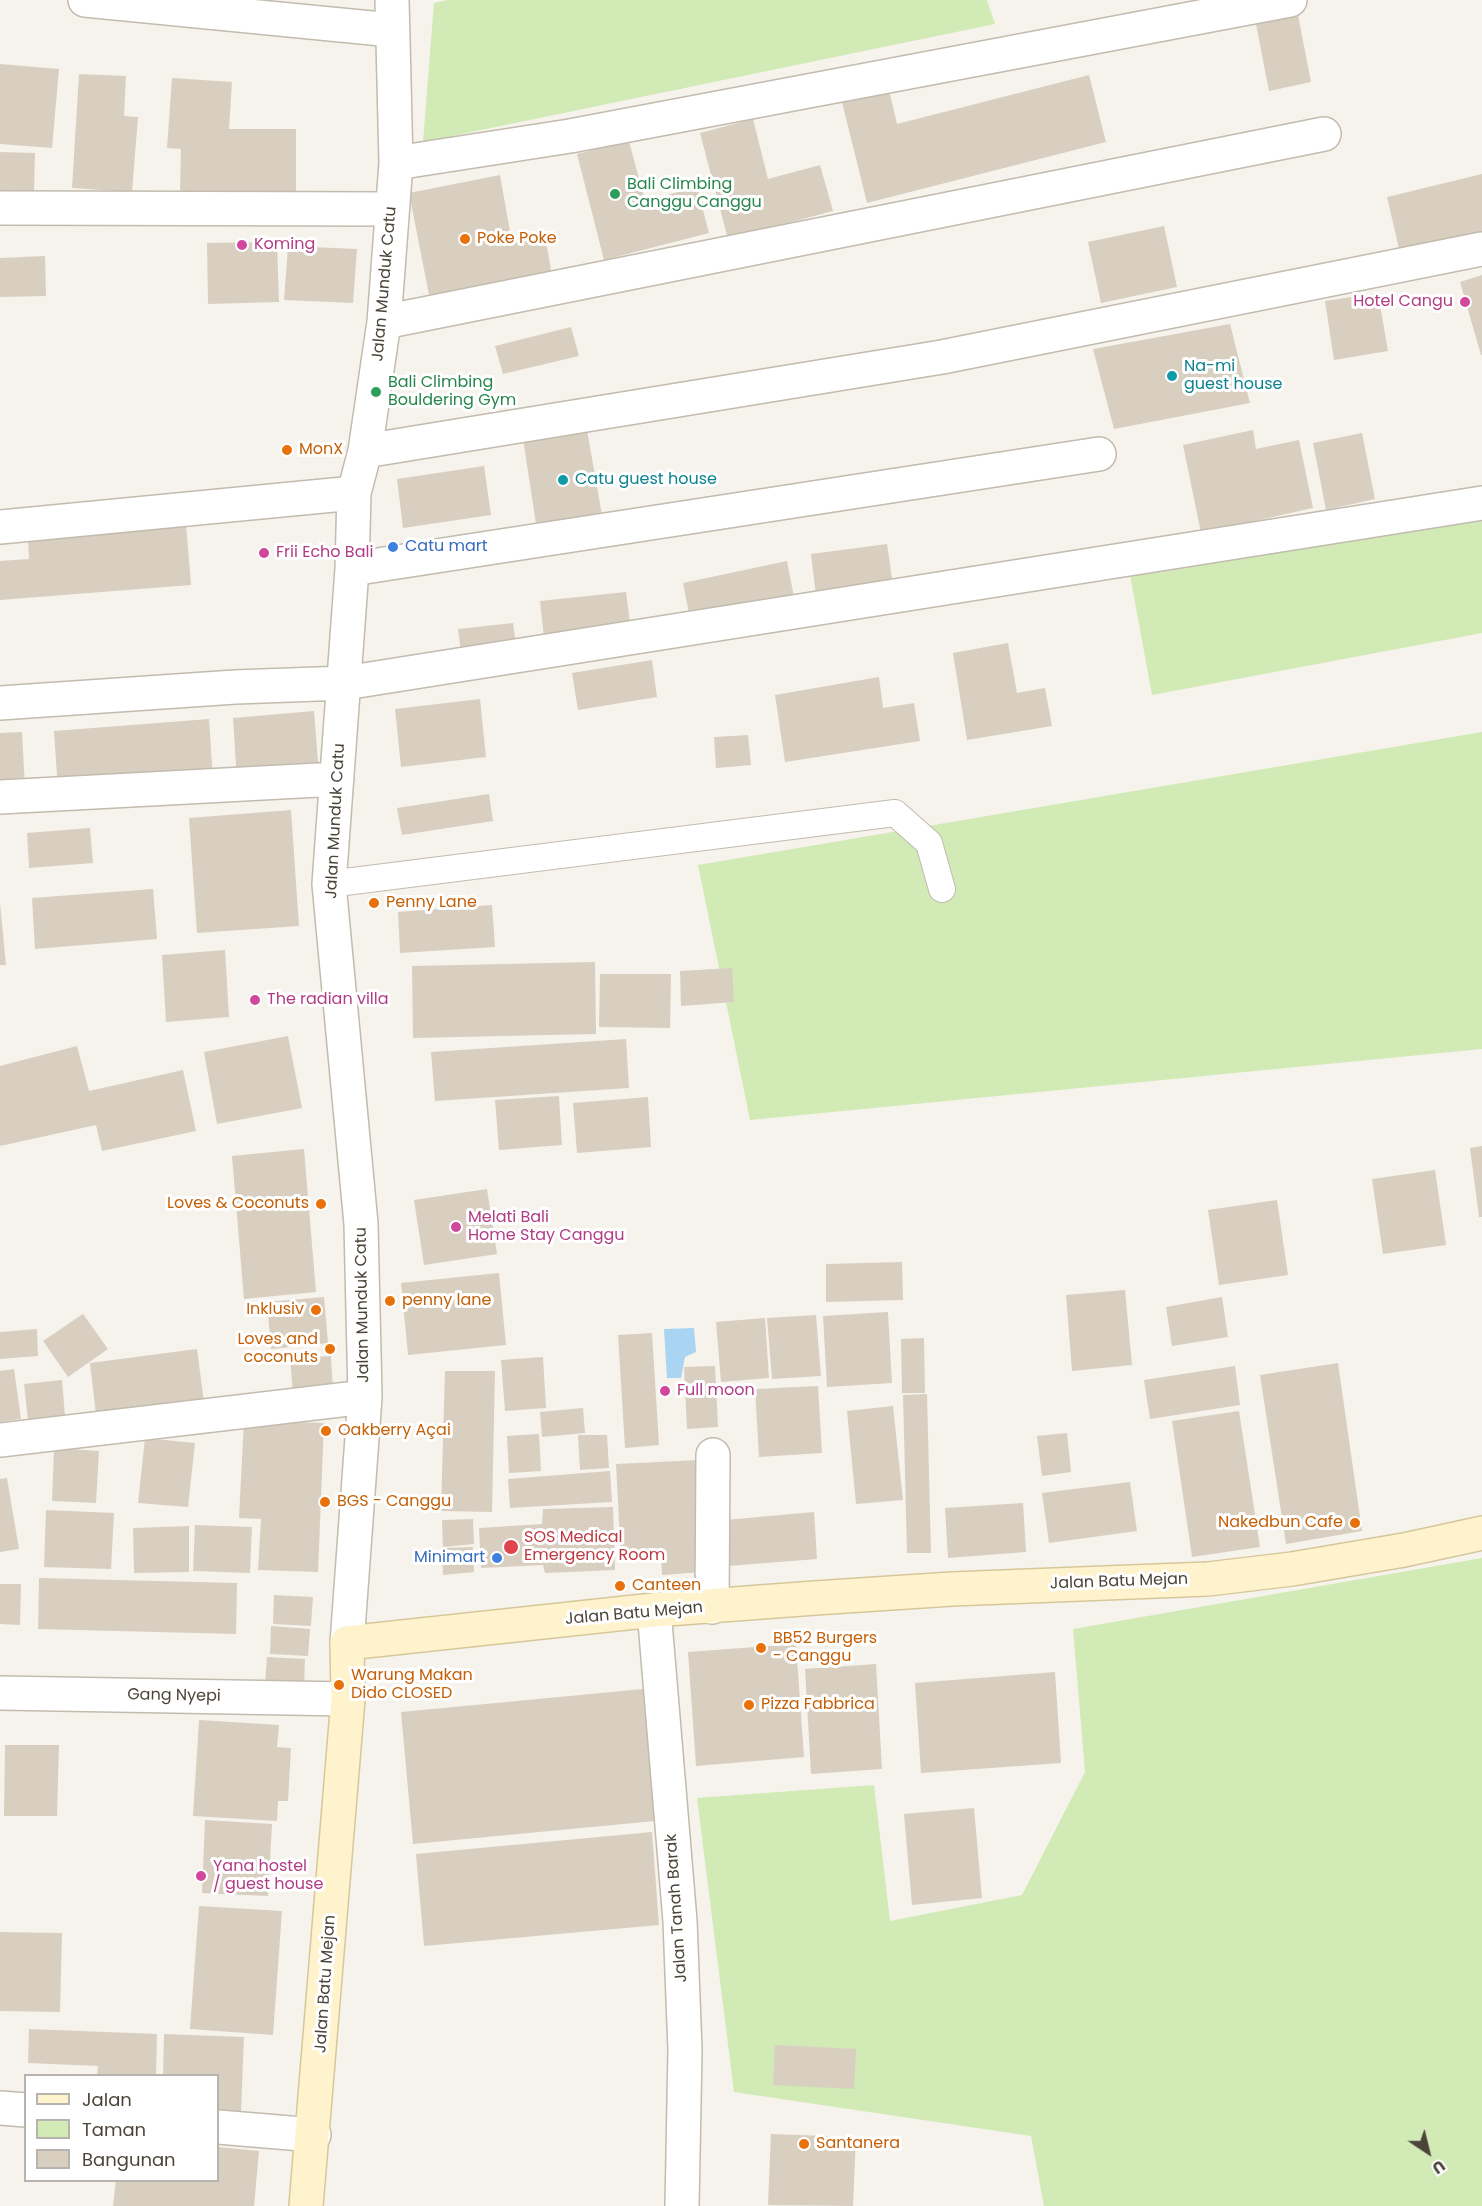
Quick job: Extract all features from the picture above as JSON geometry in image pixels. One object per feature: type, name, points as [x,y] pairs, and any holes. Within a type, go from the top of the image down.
[{"type":"street","points":[[85,0],[392,15]]},
{"type":"street","points":[[396,163],[582,134],[1290,0]]},
{"type":"street","name":"Jalan Munduk Catu","points":[[347,1643],[365,1397],[361,1224],[328,884],[345,682],[354,493],[365,451],[384,322],[396,163],[392,15]]},
{"type":"street","points":[[384,322],[1324,134]]},
{"type":"street","points":[[0,208],[392,209]]},
{"type":"street","points":[[365,451],[942,357],[1482,249]]},
{"type":"street","points":[[352,569],[1099,454]]},
{"type":"street","points":[[0,527],[354,493]]},
{"type":"street","points":[[0,703],[345,682],[1482,503]]},
{"type":"street","points":[[0,797],[337,779]]},
{"type":"street","points":[[0,1440],[365,1397]]},
{"type":"street","points":[[712,1607],[713,1455]]},
{"type":"street","name":"Jalan Batu Mejan","points":[[306,2206],[314,2135],[348,1699],[347,1643],[654,1610],[952,1589],[1208,1579],[1292,1569],[1393,1552],[1482,1533]]},
{"type":"street","name":"Jalan Tanah Barak","points":[[654,1610],[680,1921],[685,2050],[682,2206]]},
{"type":"street","name":"Gang Nyepi","points":[[0,1693],[348,1699]]},
{"type":"street","points":[[0,2108],[24,2110]]},
{"type":"street","points":[[219,2127],[314,2135]]},
{"type":"lane","points":[[328,884],[895,813],[929,843],[942,889]]},
{"type":"green space","points":[[448,0],[987,0],[995,24],[423,142],[434,3]]},
{"type":"green space","points":[[1482,504],[1482,633],[1152,695],[1130,575]]},
{"type":"green space","points":[[1482,732],[1482,1049],[750,1120],[698,865]]},
{"type":"green space","points":[[1482,1558],[1482,2206],[1044,2206],[1031,2136],[734,2092],[697,1798],[874,1785],[890,1921],[1022,1895],[1085,1772],[1073,1629]]},
{"type":"water","points":[[694,1328],[696,1352],[685,1357],[681,1378],[667,1378],[664,1329]]},
{"type":"building","points":[[1298,15],[1311,82],[1269,91],[1256,24]]},
{"type":"building","points":[[0,64],[59,69],[52,148],[0,144]]},
{"type":"building","points":[[79,74],[126,76],[124,116],[138,117],[132,192],[72,188]]},
{"type":"building","points":[[1089,75],[1106,142],[867,203],[842,102],[889,90],[897,124]]},
{"type":"building","points":[[172,78],[232,82],[229,129],[296,129],[296,194],[180,192],[181,149],[167,148]]},
{"type":"building","points":[[753,119],[768,179],[820,165],[833,211],[728,239],[700,133]]},
{"type":"building","name":"Bali Climbing Canggu Canggu","points":[[629,141],[645,201],[697,187],[709,233],[604,260],[577,154]]},
{"type":"building","points":[[0,152],[35,153],[34,192],[0,192]]},
{"type":"building","points":[[1482,174],[1482,237],[1401,257],[1387,197]]},
{"type":"building","name":"Poke Poke","points":[[500,175],[512,243],[545,236],[553,281],[431,305],[409,193]]},
{"type":"building","points":[[1164,226],[1177,287],[1101,303],[1088,242]]},
{"type":"building","points":[[277,242],[279,302],[208,304],[207,243]]},
{"type":"building","points":[[288,246],[357,249],[353,303],[284,300]]},
{"type":"building","points":[[45,256],[46,296],[0,297],[0,258]]},
{"type":"building","points":[[1482,275],[1482,355],[1481,355],[1460,282]]},
{"type":"building","points":[[1378,293],[1388,351],[1334,360],[1325,301]]},
{"type":"building","name":"Na-mi guest house","points":[[1230,324],[1250,403],[1114,429],[1093,349]]},
{"type":"building","points":[[571,327],[579,356],[503,374],[495,346]]},
{"type":"building","name":"Catu guest house","points":[[587,430],[603,521],[537,530],[523,439]]},
{"type":"building","points":[[1253,430],[1256,449],[1299,440],[1313,508],[1201,533],[1183,445]]},
{"type":"building","points":[[1362,433],[1375,499],[1326,510],[1313,443]]},
{"type":"building","points":[[484,466],[491,515],[403,528],[397,479]]},
{"type":"building","points":[[186,524],[191,585],[0,600],[0,561],[29,559],[28,536]]},
{"type":"building","points":[[887,544],[894,592],[817,604],[811,554]]},
{"type":"building","points":[[787,561],[795,602],[691,624],[683,583]]},
{"type":"building","points":[[626,592],[632,637],[545,647],[540,601]]},
{"type":"building","points":[[513,623],[517,651],[462,659],[458,629]]},
{"type":"building","points":[[1008,643],[1017,693],[1045,688],[1052,726],[967,740],[953,653]]},
{"type":"building","points":[[652,660],[657,697],[578,710],[572,673]]},
{"type":"building","points":[[879,677],[883,708],[914,703],[920,741],[785,762],[775,695]]},
{"type":"building","points":[[480,699],[486,757],[401,767],[395,709]]},
{"type":"building","points":[[314,711],[319,775],[237,781],[233,718]]},
{"type":"building","points":[[209,719],[213,779],[58,791],[54,731]]},
{"type":"building","points":[[22,732],[25,787],[0,789],[0,733]]},
{"type":"building","points":[[748,735],[751,765],[716,768],[714,737]]},
{"type":"building","points":[[489,794],[493,821],[402,835],[397,808]]},
{"type":"building","points":[[291,810],[299,926],[197,933],[189,818]]},
{"type":"building","points":[[90,828],[93,863],[29,868],[27,833]]},
{"type":"building","points":[[153,889],[157,939],[35,949],[32,898]]},
{"type":"building","points":[[0,903],[6,965],[0,965]]},
{"type":"building","points":[[492,905],[495,947],[400,953],[398,912]]},
{"type":"building","points":[[225,950],[229,1017],[166,1022],[162,955]]},
{"type":"building","points":[[595,962],[596,1034],[413,1038],[412,966]]},
{"type":"building","points":[[732,968],[734,1002],[681,1006],[680,971]]},
{"type":"building","points":[[600,974],[671,974],[670,1028],[599,1027]]},
{"type":"building","points":[[288,1036],[302,1108],[217,1124],[204,1052]]},
{"type":"building","points":[[626,1039],[629,1088],[435,1101],[431,1052]]},
{"type":"building","points":[[77,1046],[89,1091],[183,1070],[196,1131],[102,1151],[96,1125],[0,1146],[0,1066]]},
{"type":"building","points":[[559,1096],[562,1145],[499,1150],[495,1100]]},
{"type":"building","points":[[648,1097],[651,1147],[577,1153],[573,1103]]},
{"type":"building","points":[[1482,1146],[1482,1217],[1479,1217],[1470,1148]]},
{"type":"building","points":[[304,1149],[316,1292],[244,1299],[232,1156]]},
{"type":"building","points":[[1435,1170],[1446,1245],[1383,1254],[1372,1179]]},
{"type":"building","name":"Melati Bali Home Stay Canggu","points":[[487,1189],[497,1254],[424,1265],[414,1200]]},
{"type":"building","points":[[1277,1200],[1288,1275],[1219,1285],[1208,1210]]},
{"type":"building","points":[[902,1262],[903,1300],[826,1302],[826,1264]]},
{"type":"building","points":[[499,1273],[506,1345],[408,1355],[401,1283]]},
{"type":"building","points":[[1125,1290],[1132,1365],[1072,1371],[1066,1295]]},
{"type":"building","points":[[324,1297],[328,1343],[271,1349],[267,1302]]},
{"type":"building","points":[[1222,1297],[1228,1337],[1172,1346],[1166,1307]]},
{"type":"building","points":[[888,1312],[892,1383],[827,1387],[823,1316]]},
{"type":"building","points":[[83,1314],[108,1349],[68,1377],[43,1341]]},
{"type":"building","points":[[816,1315],[821,1376],[772,1379],[767,1318]]},
{"type":"building","points":[[765,1318],[769,1378],[721,1382],[716,1322]]},
{"type":"building","points":[[37,1329],[38,1356],[0,1359],[0,1332]]},
{"type":"building","points":[[652,1333],[659,1445],[625,1448],[618,1335]]},
{"type":"building","points":[[924,1338],[925,1393],[902,1393],[901,1339]]},
{"type":"building","points":[[197,1349],[204,1402],[96,1415],[90,1363]]},
{"type":"building","points":[[331,1356],[333,1392],[293,1394],[290,1358]]},
{"type":"building","points":[[543,1357],[546,1408],[505,1411],[501,1360]]},
{"type":"building","points":[[1338,1363],[1362,1531],[1286,1544],[1260,1375]]},
{"type":"building","points":[[715,1366],[718,1427],[687,1429],[684,1367]]},
{"type":"building","points":[[1235,1366],[1240,1405],[1150,1419],[1144,1380]]},
{"type":"building","points":[[14,1369],[21,1419],[0,1422],[0,1371]]},
{"type":"building","points":[[445,1371],[495,1371],[492,1512],[441,1511]]},
{"type":"building","points":[[62,1380],[65,1416],[28,1420],[24,1384]]},
{"type":"building","points":[[818,1386],[822,1453],[759,1457],[755,1389]]},
{"type":"building","points":[[927,1394],[931,1553],[907,1553],[903,1395]]},
{"type":"building","points":[[893,1406],[903,1500],[856,1504],[847,1411]]},
{"type":"building","points":[[583,1408],[585,1433],[542,1437],[540,1412]]},
{"type":"building","points":[[1239,1411],[1260,1547],[1192,1557],[1172,1421]]},
{"type":"building","points":[[244,1420],[324,1423],[318,1572],[258,1570],[261,1519],[239,1518]]},
{"type":"building","points":[[1067,1433],[1071,1472],[1042,1476],[1037,1436]]},
{"type":"building","points":[[539,1434],[541,1471],[509,1473],[507,1436]]},
{"type":"building","points":[[578,1435],[607,1435],[609,1468],[580,1470]]},
{"type":"building","points":[[145,1438],[195,1443],[188,1507],[138,1503]]},
{"type":"building","points":[[54,1448],[99,1451],[96,1503],[52,1501]]},
{"type":"building","points":[[698,1460],[704,1572],[662,1575],[661,1557],[621,1560],[616,1464]]},
{"type":"building","points":[[610,1471],[612,1502],[510,1508],[508,1479]]},
{"type":"building","points":[[7,1478],[19,1549],[0,1552],[0,1479]]},
{"type":"building","points":[[1130,1482],[1137,1531],[1049,1543],[1042,1493]]},
{"type":"building","points":[[1023,1503],[1026,1552],[948,1558],[945,1508]]},
{"type":"building","points":[[613,1507],[615,1570],[545,1573],[543,1565],[481,1568],[479,1528],[542,1524],[543,1509]]},
{"type":"building","points":[[46,1510],[114,1513],[111,1569],[44,1567]]},
{"type":"building","points":[[814,1512],[817,1559],[728,1566],[725,1520]]},
{"type":"building","points":[[473,1519],[474,1544],[443,1547],[442,1520]]},
{"type":"building","points":[[195,1525],[252,1527],[250,1573],[193,1571]]},
{"type":"building","points":[[189,1526],[189,1572],[134,1573],[133,1528]]},
{"type":"building","points":[[473,1547],[474,1572],[443,1575],[442,1548]]},
{"type":"building","points":[[39,1578],[237,1583],[236,1634],[38,1629]]},
{"type":"building","points":[[0,1584],[21,1584],[20,1625],[0,1624]]},
{"type":"building","points":[[274,1595],[313,1597],[311,1626],[273,1624]]},
{"type":"building","points":[[271,1626],[310,1629],[308,1656],[270,1654]]},
{"type":"building","points":[[796,1644],[804,1757],[696,1766],[688,1652]]},
{"type":"building","points":[[267,1657],[305,1659],[304,1688],[265,1685]]},
{"type":"building","points":[[876,1664],[882,1769],[811,1774],[805,1669]]},
{"type":"building","points":[[1055,1672],[1061,1763],[921,1773],[915,1683]]},
{"type":"building","points":[[643,1689],[655,1821],[413,1844],[401,1712]]},
{"type":"building","points":[[199,1720],[279,1725],[277,1747],[291,1748],[288,1801],[278,1801],[277,1821],[193,1816]]},
{"type":"building","points":[[5,1745],[59,1745],[57,1816],[4,1816]]},
{"type":"building","points":[[974,1808],[982,1898],[912,1905],[904,1814]]},
{"type":"building","points":[[205,1820],[272,1824],[268,1896],[202,1893]]},
{"type":"building","points":[[652,1832],[659,1925],[424,1946],[416,1854]]},
{"type":"building","points":[[199,1906],[282,1911],[273,2035],[190,2029]]},
{"type":"building","points":[[0,1932],[62,1933],[60,2012],[0,2011]]},
{"type":"building","points":[[29,2029],[157,2034],[156,2074],[97,2074],[98,2066],[28,2063]]},
{"type":"building","points":[[164,2034],[244,2037],[241,2112],[219,2112],[219,2074],[163,2074]]},
{"type":"building","points":[[775,2045],[856,2049],[854,2089],[773,2085]]},
{"type":"building","points":[[771,2134],[856,2137],[853,2206],[768,2205]]},
{"type":"building","points":[[219,2147],[259,2151],[254,2206],[113,2206],[116,2182],[219,2182]]},
{"type":"place","name":"Bali Climbing Canggu Canggu","points":[[615,194]]},
{"type":"place","name":"Poke Poke","points":[[465,239]]},
{"type":"place","name":"Koming","points":[[242,245]]},
{"type":"place","name":"Hotel Cangu","points":[[1465,302]]},
{"type":"place","name":"Na-mi guest house","points":[[1172,376]]},
{"type":"place","name":"Bali Climbing Bouldering Gym","points":[[376,392]]},
{"type":"place","name":"MonX","points":[[287,450]]},
{"type":"place","name":"Catu guest house","points":[[563,480]]},
{"type":"place","name":"Catu mart","points":[[393,547]]},
{"type":"place","name":"Frii Echo Bali","points":[[264,553]]},
{"type":"place","name":"Penny Lane","points":[[374,903]]},
{"type":"place","name":"The radian villa","points":[[255,1000]]},
{"type":"place","name":"Loves & Coconuts","points":[[321,1204]]},
{"type":"place","name":"Melati Bali Home Stay Canggu","points":[[456,1227]]},
{"type":"place","name":"penny lane","points":[[390,1301]]},
{"type":"place","name":"Inklusiv","points":[[316,1310]]},
{"type":"place","name":"Loves and coconuts","points":[[330,1349]]},
{"type":"place","name":"Full moon","points":[[665,1391]]},
{"type":"place","name":"Oakberry Açai","points":[[326,1431]]},
{"type":"place","name":"BGS - Canggu","points":[[325,1502]]},
{"type":"place","name":"Nakedbun Cafe","points":[[1355,1523]]},
{"type":"place","name":"SOS Medical Emergency Room","points":[[511,1547]]},
{"type":"place","name":"Minimart","points":[[497,1558]]},
{"type":"place","name":"Canteen","points":[[620,1586]]},
{"type":"place","name":"BB52 Burgers - Canggu","points":[[761,1648]]},
{"type":"place","name":"Warung Makan Dido CLOSED","points":[[339,1685]]},
{"type":"place","name":"Pizza Fabbrica","points":[[749,1705]]},
{"type":"place","name":"Yana hostel / guest house","points":[[201,1876]]},
{"type":"place","name":"Santanera","points":[[804,2144]]}]
